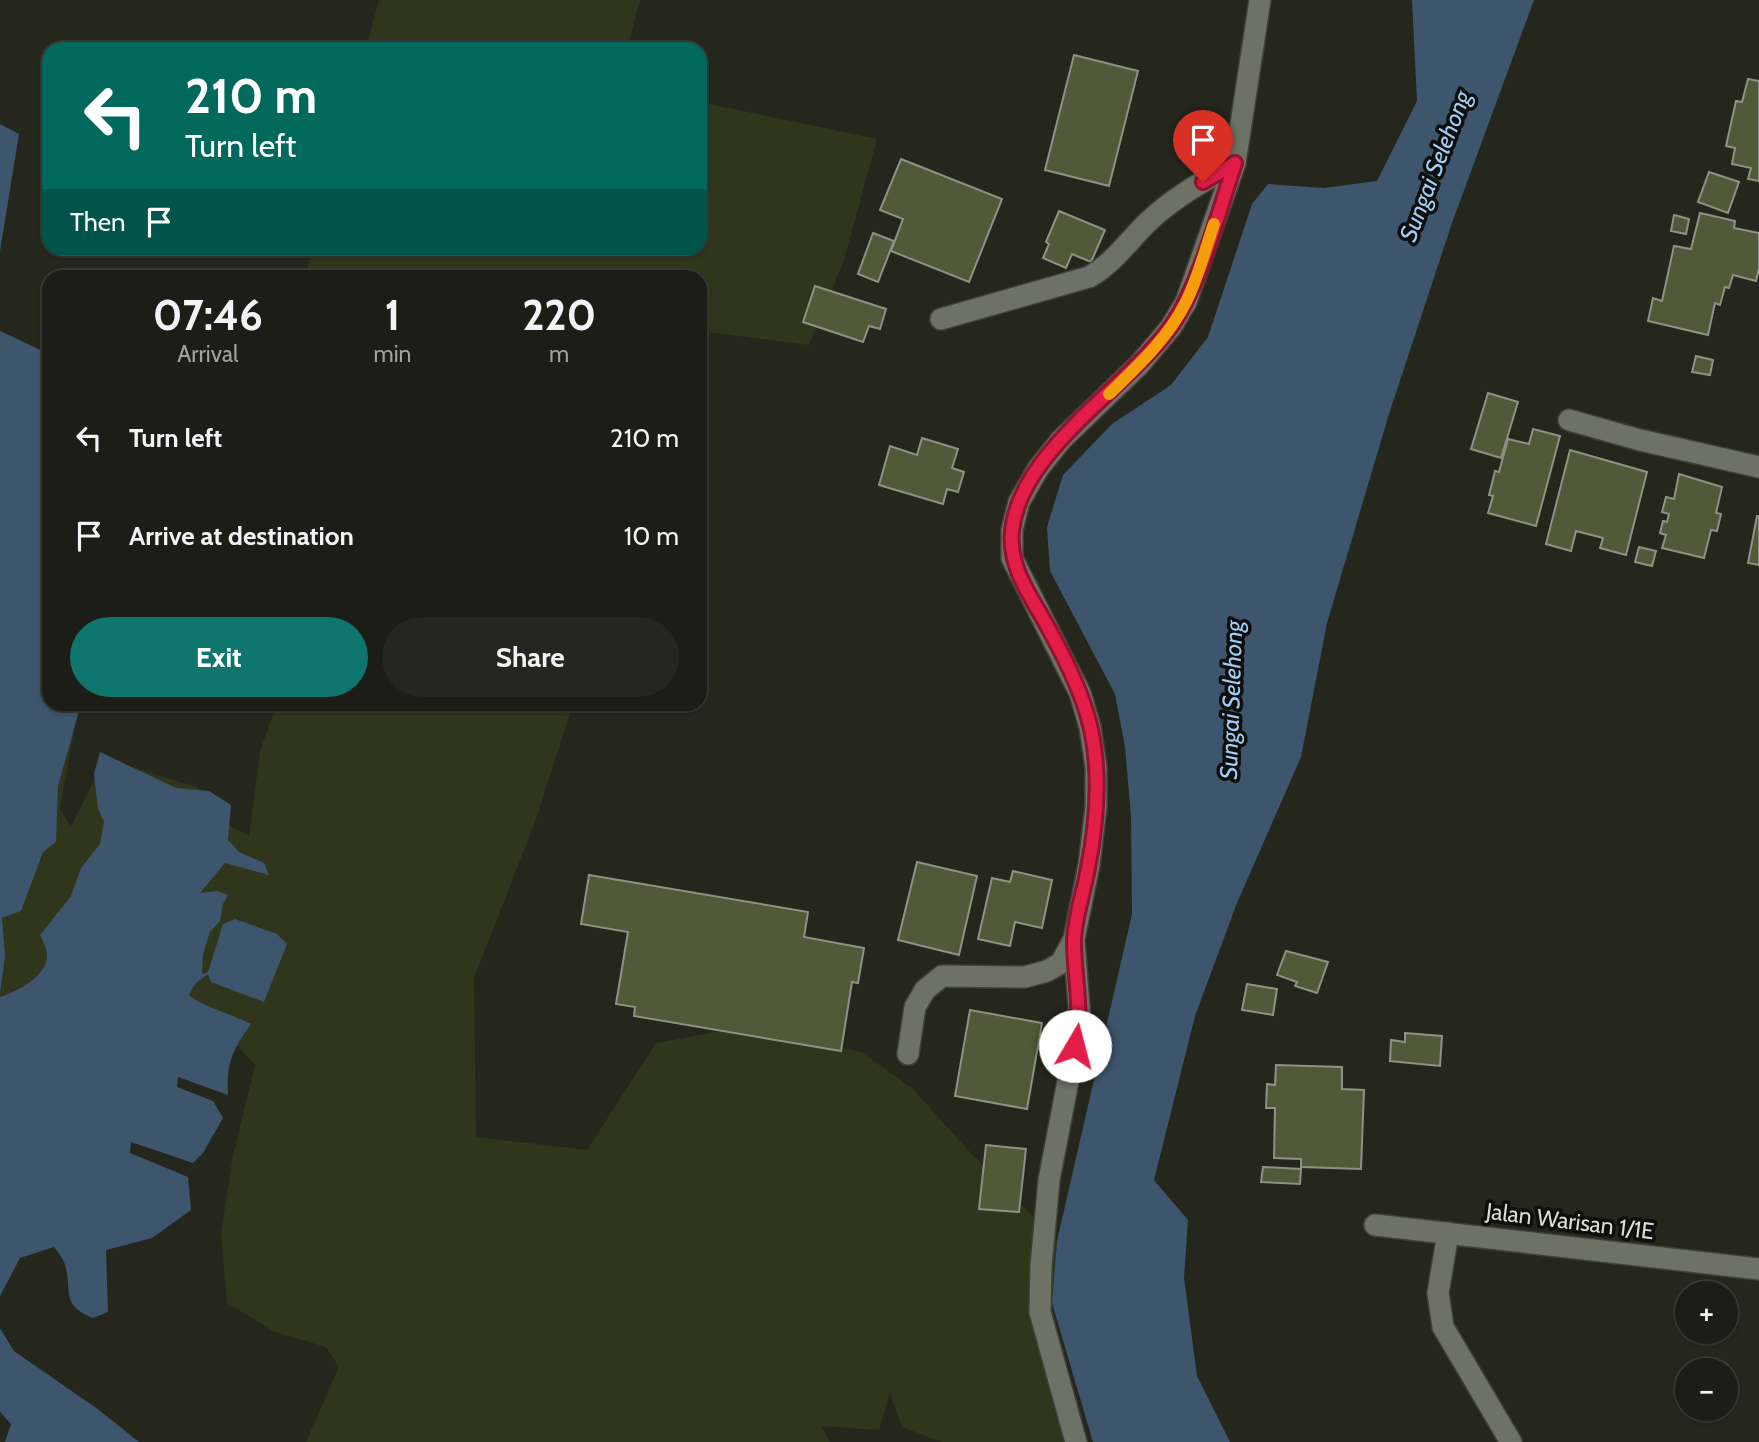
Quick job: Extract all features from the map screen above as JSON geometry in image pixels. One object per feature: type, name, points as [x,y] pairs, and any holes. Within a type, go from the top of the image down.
[{"type":"street","points":[[1076,1442],[1040,1312],[1041,1266],[1049,1181],[1080,1019],[1074,939],[1089,864],[1096,807],[1096,767],[1090,727],[1080,693],[1012,558],[1012,530],[1020,502],[1038,469],[1061,440],[1139,365],[1171,327],[1186,302],[1235,163],[1260,0]]},
{"type":"street","points":[[941,319],[1089,277],[1107,267],[1150,220],[1187,192],[1235,163]]},
{"type":"street","points":[[1569,420],[1640,440],[1759,467]]},
{"type":"street","points":[[908,1054],[915,1007],[925,990],[943,976],[1025,977],[1036,974],[1061,963],[1074,939]]},
{"type":"street","name":"Jalan Warisan 1/1E","points":[[1375,1225],[1759,1269]]},
{"type":"street","points":[[1448,1233],[1438,1293],[1443,1327],[1511,1442]]},
{"type":"green space","points":[[379,0],[640,0],[629,42],[368,42]]},
{"type":"green space","points":[[707,103],[877,139],[844,260],[809,345],[707,332],[707,270],[307,270],[311,256],[707,256]]},
{"type":"green space","points":[[0,331],[42,351],[42,711],[69,711],[77,714],[60,809],[71,826],[105,759],[197,787],[218,819],[249,836],[260,751],[274,711],[571,711],[535,822],[474,978],[476,1137],[587,1150],[656,1043],[743,1027],[861,1052],[913,1089],[966,1148],[1057,1241],[1052,1303],[1068,1442],[942,1442],[902,1427],[890,1393],[879,1430],[821,1426],[830,1442],[306,1442],[339,1367],[326,1347],[275,1332],[227,1303],[221,1233],[233,1156],[255,1065],[225,1032],[0,1068]]},
{"type":"water","name":"Sungai Selehong","points":[[1412,0],[1534,0],[1452,223],[1389,414],[1327,623],[1301,757],[1237,903],[1195,1016],[1154,1180],[1188,1220],[1184,1278],[1197,1376],[1230,1442],[1093,1442],[1052,1303],[1057,1241],[1132,914],[1131,816],[1125,747],[1115,694],[1050,571],[1047,527],[1063,475],[1112,424],[1171,385],[1208,337],[1252,204],[1268,184],[1324,188],[1377,181],[1417,101]]},
{"type":"water","points":[[0,124],[19,134],[0,251]]},
{"type":"water","points":[[0,331],[42,351],[42,711],[79,711],[58,786],[56,842],[43,852],[21,911],[2,918],[5,956],[0,993]]},
{"type":"water","points":[[100,752],[176,788],[209,791],[231,805],[228,840],[239,852],[264,863],[269,875],[225,863],[200,893],[217,891],[228,895],[223,904],[220,921],[210,932],[203,954],[202,974],[208,972],[223,924],[235,919],[277,934],[287,944],[264,1002],[211,982],[208,974],[195,984],[189,995],[201,1003],[251,1024],[232,1057],[228,1074],[228,1095],[178,1077],[177,1087],[213,1101],[223,1118],[203,1153],[193,1163],[131,1142],[130,1153],[188,1177],[191,1210],[152,1238],[106,1250],[108,1312],[93,1318],[82,1313],[71,1301],[64,1262],[54,1247],[20,1258],[0,1296],[0,997],[22,987],[42,970],[47,956],[40,935],[71,896],[81,868],[100,844],[104,822],[98,809],[94,774]]},
{"type":"water","points":[[0,1328],[14,1351],[99,1410],[139,1442],[5,1442],[11,1424],[0,1412]]},
{"type":"building","points":[[1074,55],[1138,71],[1109,186],[1045,170]]},
{"type":"building","points":[[1748,79],[1759,81],[1759,181],[1748,179],[1751,168],[1732,164],[1735,148],[1726,146],[1736,101],[1742,102]]},
{"type":"building","points":[[901,159],[1002,199],[969,282],[891,251],[903,219],[880,210]]},
{"type":"building","points":[[1709,172],[1739,182],[1728,213],[1698,202]]},
{"type":"building","points":[[1059,211],[1105,230],[1091,262],[1072,254],[1066,268],[1043,258],[1049,244],[1046,242]]},
{"type":"building","points":[[1700,213],[1735,221],[1734,228],[1759,233],[1759,268],[1756,281],[1733,275],[1729,288],[1725,287],[1720,305],[1715,303],[1708,335],[1648,321],[1653,298],[1662,301],[1674,246],[1691,249]]},
{"type":"building","points":[[1674,215],[1689,219],[1686,234],[1671,231]]},
{"type":"building","points":[[873,233],[894,241],[878,282],[858,274]]},
{"type":"building","points":[[815,286],[886,309],[880,329],[869,326],[863,342],[803,322]]},
{"type":"building","points":[[1696,356],[1713,360],[1710,375],[1692,372]]},
{"type":"building","points":[[1488,393],[1518,402],[1501,458],[1471,449]]},
{"type":"building","points":[[1533,429],[1560,436],[1536,526],[1488,513],[1493,496],[1489,495],[1495,471],[1499,472],[1508,439],[1529,444]]},
{"type":"building","points":[[922,438],[958,449],[952,468],[964,472],[958,492],[947,489],[943,504],[879,485],[890,446],[917,455]]},
{"type":"building","points":[[1570,450],[1647,472],[1626,555],[1600,548],[1603,538],[1576,531],[1571,551],[1546,544]]},
{"type":"building","points":[[1679,474],[1722,487],[1716,513],[1721,514],[1717,531],[1711,530],[1704,558],[1662,548],[1666,535],[1660,533],[1663,521],[1667,522],[1669,514],[1662,512],[1666,497],[1674,499]]},
{"type":"building","points":[[1759,516],[1759,565],[1748,563]]},
{"type":"building","points":[[1639,547],[1656,551],[1652,566],[1635,562]]},
{"type":"building","points":[[917,862],[977,876],[959,955],[898,940]]},
{"type":"building","points":[[1013,871],[1052,880],[1042,928],[1015,922],[1010,946],[978,939],[992,878],[1010,882]]},
{"type":"building","points":[[589,875],[808,912],[804,937],[864,948],[858,983],[852,982],[841,1051],[634,1016],[635,1007],[616,1004],[628,932],[581,924]]},
{"type":"building","points":[[1286,951],[1328,962],[1317,993],[1295,986],[1297,982],[1277,975]]},
{"type":"building","points":[[1247,984],[1277,989],[1273,1015],[1242,1010]]},
{"type":"building","points":[[970,1010],[1042,1023],[1027,1109],[955,1096]]},
{"type":"building","points":[[1405,1033],[1442,1036],[1440,1066],[1390,1061],[1391,1040],[1405,1042]]},
{"type":"building","points":[[1276,1065],[1342,1067],[1342,1089],[1364,1090],[1361,1169],[1301,1167],[1301,1159],[1274,1158],[1275,1108],[1266,1108],[1267,1084],[1275,1085]]},
{"type":"building","points":[[986,1145],[1026,1149],[1019,1212],[979,1209]]},
{"type":"building","points":[[1263,1167],[1301,1169],[1300,1184],[1261,1182]]},
{"type":"slow traffic","points":[[1109,394],[1139,365],[1171,327],[1186,302],[1214,224]]},
{"type":"route","points":[[1075,1046],[1080,1019],[1074,939],[1089,864],[1096,807],[1096,767],[1090,727],[1080,693],[1052,634],[1022,582],[1012,558],[1012,530],[1020,502],[1038,469],[1061,440],[1139,365],[1171,327],[1186,302],[1235,163],[1203,182]]}]
